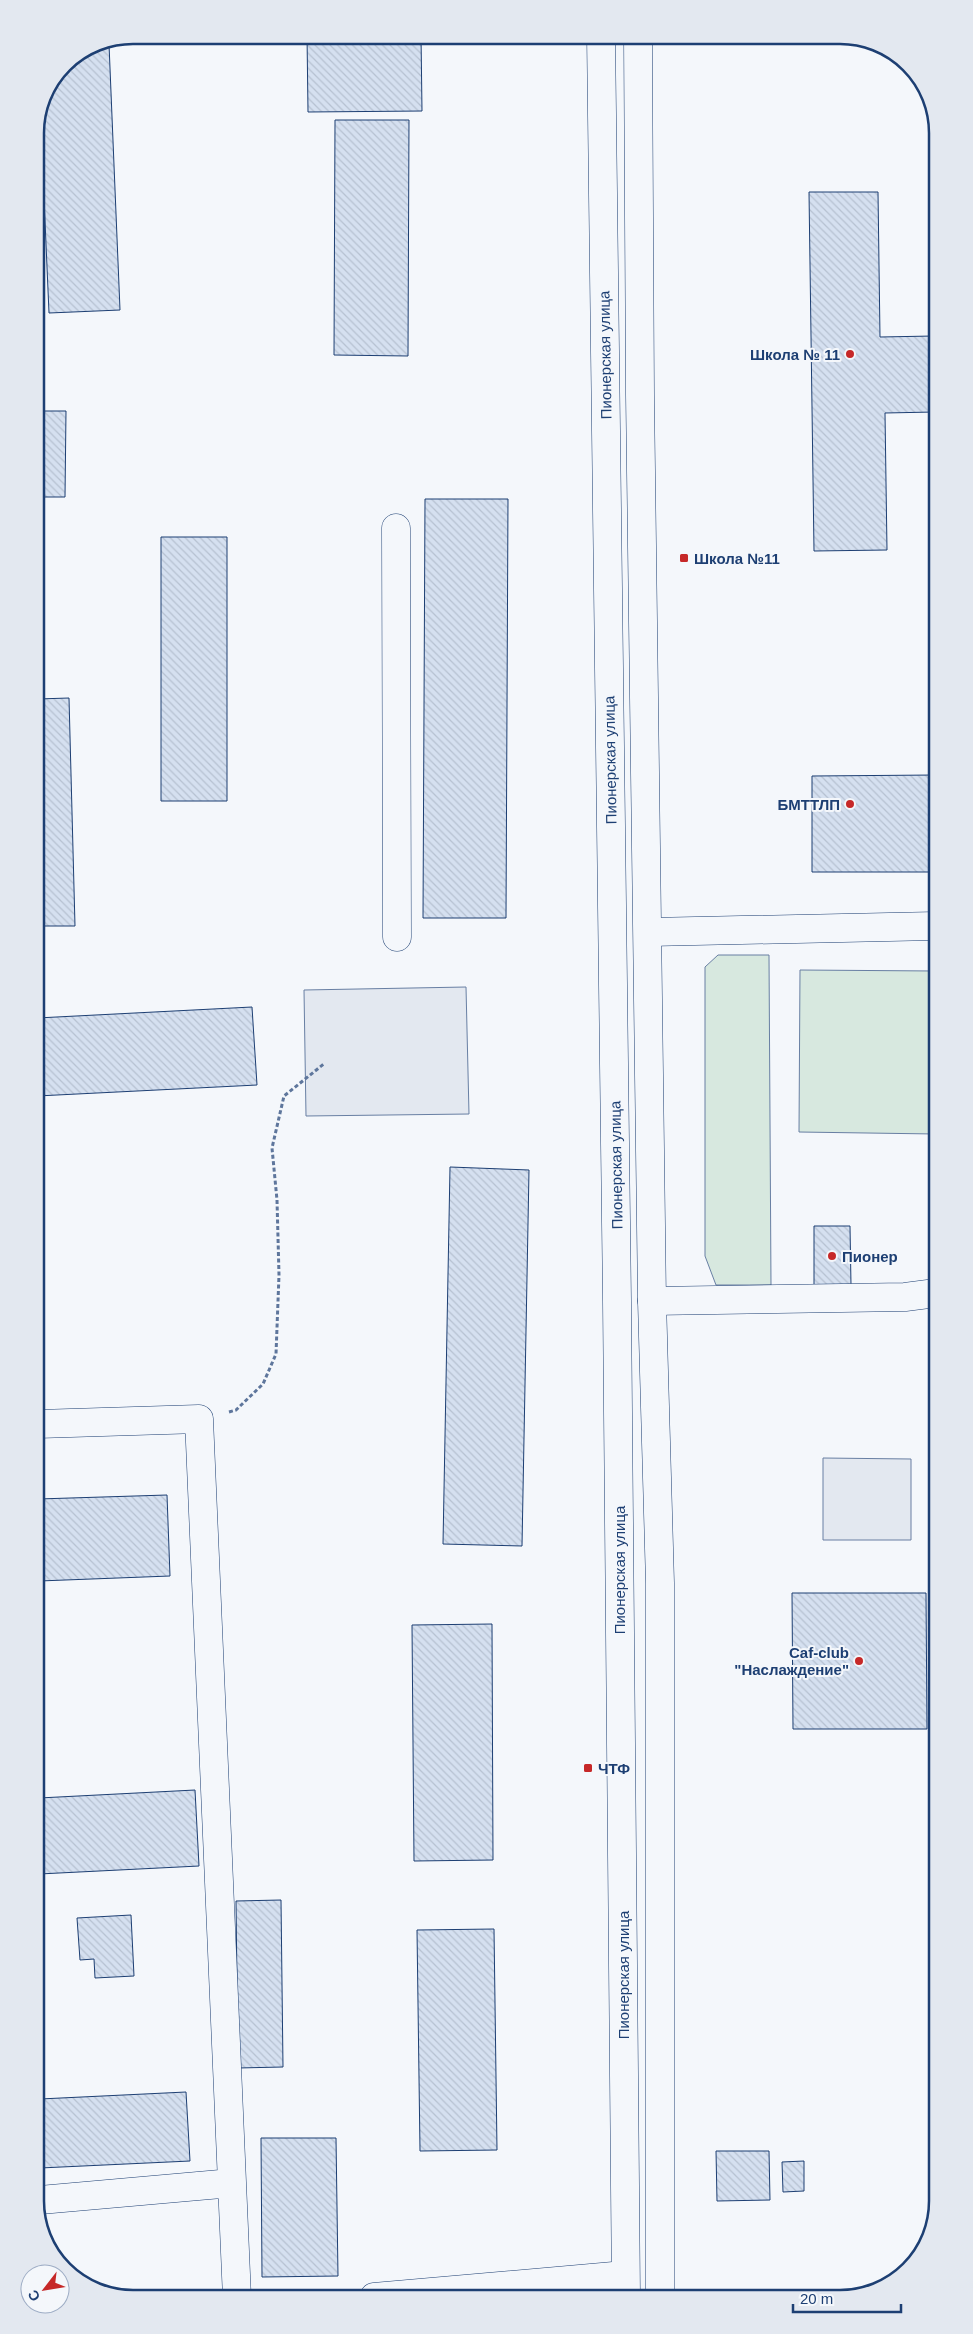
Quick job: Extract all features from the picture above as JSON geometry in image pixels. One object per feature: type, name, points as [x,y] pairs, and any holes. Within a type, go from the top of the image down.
[{"type":"main road","name":"Пионерская улица","points":[[601,44],[613,931],[626,2285]]},
{"type":"main road","points":[[638,44],[640,395],[649,932],[652,1301],[660,1583],[660,2290]]},
{"type":"main road","points":[[396,528],[397,937]]},
{"type":"main road","points":[[613,931],[649,932],[929,926]]},
{"type":"main road","points":[[617,1301],[905,1297],[929,1294]]},
{"type":"main road","points":[[44,1424],[199,1419],[236,2290]]},
{"type":"main road","points":[[44,2200],[232,2183]]},
{"type":"main road","points":[[521,2290],[626,2285]]},
{"type":"path","points":[[199,1419],[236,1410],[263,1384],[276,1354],[279,1275],[277,1200],[272,1148],[284,1096],[325,1063]]},
{"type":"shaded area","points":[[718,955],[769,955],[771,1285],[716,1285],[705,1256],[705,967]]},
{"type":"shaded area","points":[[800,970],[929,971],[929,1134],[799,1132]]},
{"type":"shaded area","points":[[466,987],[469,1114],[306,1116],[304,990]]},
{"type":"shaded area","points":[[823,1458],[911,1459],[911,1540],[823,1540]]},
{"type":"building","points":[[307,44],[421,44],[422,111],[308,112]]},
{"type":"building","points":[[109,47],[120,310],[49,313],[44,197],[45,115],[50,98],[62,78],[83,59]]},
{"type":"building","points":[[335,120],[409,120],[408,356],[334,355]]},
{"type":"building","points":[[809,192],[878,192],[880,337],[929,336],[929,412],[885,413],[887,550],[814,551]]},
{"type":"building","points":[[44,411],[66,411],[65,497],[44,497]]},
{"type":"building","points":[[425,499],[508,499],[506,918],[423,918]]},
{"type":"building","points":[[161,537],[227,537],[227,801],[161,801]]},
{"type":"building","points":[[69,698],[75,926],[44,926],[44,699]]},
{"type":"building","points":[[929,775],[929,872],[812,872],[812,776]]},
{"type":"building","points":[[252,1007],[257,1085],[44,1096],[44,1018]]},
{"type":"building","points":[[450,1167],[529,1170],[522,1546],[443,1544]]},
{"type":"building","name":"Пионер","points":[[814,1226],[850,1226],[851,1285],[814,1285]]},
{"type":"building","points":[[167,1495],[170,1576],[44,1581],[44,1499]]},
{"type":"building","name":"Caf-club \"Наслаждение\"","points":[[792,1593],[926,1593],[927,1729],[793,1729]]},
{"type":"building","points":[[492,1624],[493,1860],[414,1861],[412,1625]]},
{"type":"building","points":[[195,1790],[199,1866],[44,1874],[44,1798]]},
{"type":"building","points":[[281,1900],[283,2067],[238,2068],[236,1901]]},
{"type":"building","points":[[131,1915],[134,1976],[95,1978],[94,1959],[80,1960],[77,1918]]},
{"type":"building","points":[[494,1929],[497,2150],[420,2151],[417,1930]]},
{"type":"building","points":[[186,2092],[190,2161],[44,2168],[44,2099]]},
{"type":"building","points":[[261,2138],[336,2138],[338,2276],[262,2277]]},
{"type":"building","points":[[716,2151],[769,2151],[770,2200],[717,2201]]},
{"type":"building","points":[[804,2161],[804,2191],[783,2192],[782,2162]]},
{"type":"place","name":"Школа № 11","points":[[850,354]]},
{"type":"place","name":"Школа №11","points":[[684,558]]},
{"type":"place","name":"БМТТЛП","points":[[850,804]]},
{"type":"place","name":"Пионер","points":[[832,1256]]},
{"type":"place","name":"Caf-club \"Наслаждение\"","points":[[859,1661]]},
{"type":"place","name":"ЧТФ","points":[[588,1768]]}]
